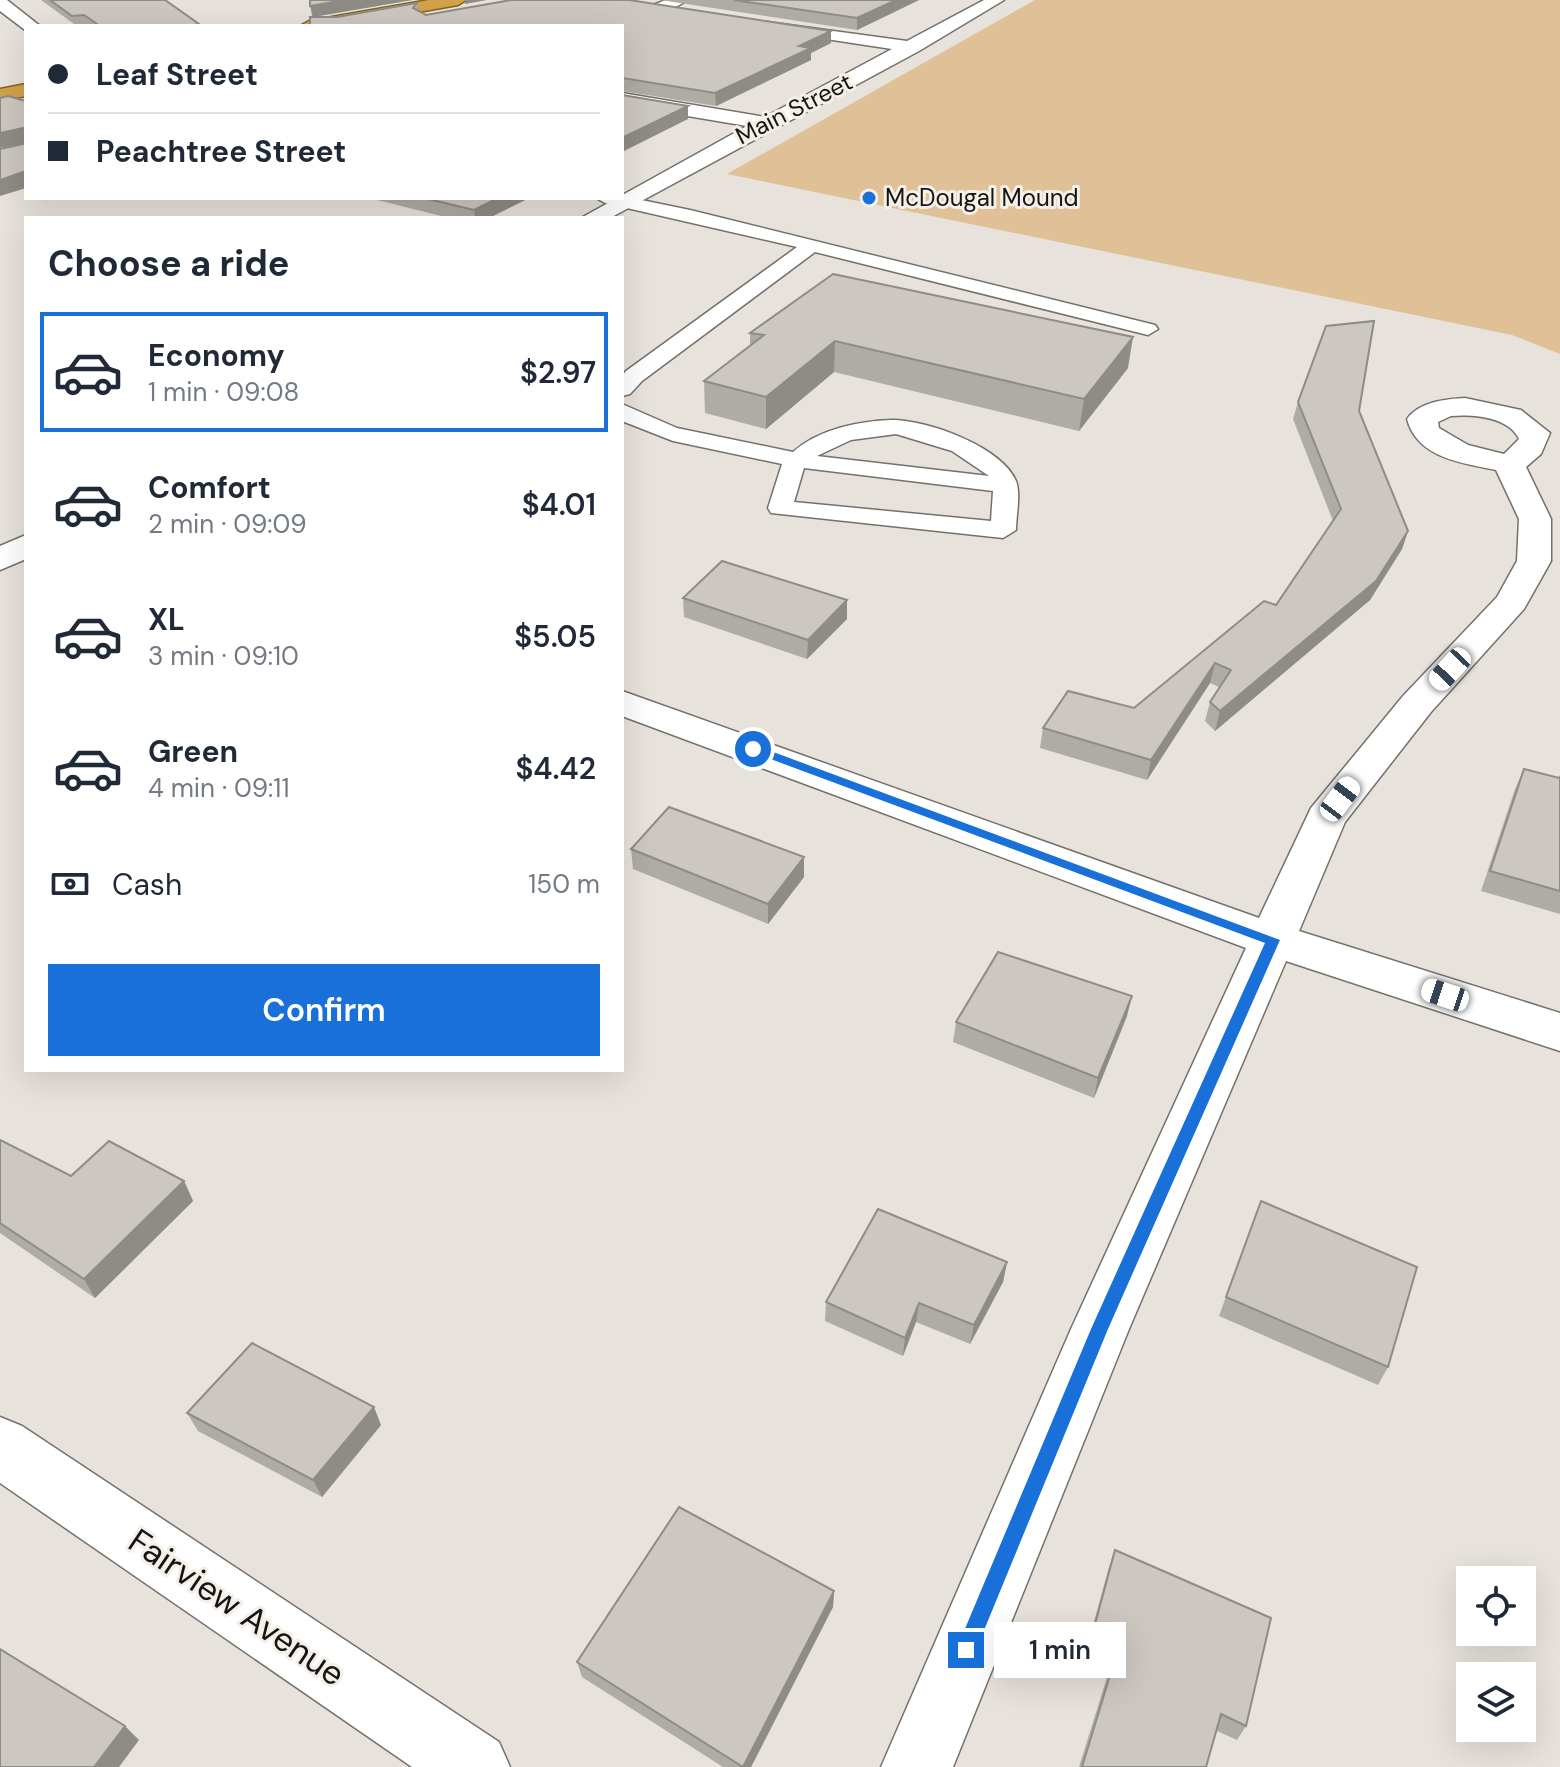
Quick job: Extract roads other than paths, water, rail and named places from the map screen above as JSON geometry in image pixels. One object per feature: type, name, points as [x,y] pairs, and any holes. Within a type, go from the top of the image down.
[{"type":"highway","points":[[324,24],[465,5]]},
{"type":"highway","points":[[394,24],[465,5]]},
{"type":"highway","points":[[0,80],[24,76]]},
{"type":"highway","points":[[0,95],[24,90]]},
{"type":"street","name":"Main Street","points":[[624,195],[913,47],[996,0]]},
{"type":"street","points":[[0,4],[28,24]]},
{"type":"street","points":[[652,8],[684,7]]},
{"type":"street","points":[[748,22],[913,47]]},
{"type":"street","points":[[624,99],[764,123]]},
{"type":"street","name":"Main Street","points":[[595,216],[614,200]]},
{"type":"street","points":[[917,1767],[1100,1329],[1326,818],[1417,704],[1512,602],[1534,561],[1535,519],[1509,464]]},
{"type":"street","points":[[0,560],[24,546]]},
{"type":"street","points":[[624,704],[1273,940],[1560,1032]]},
{"type":"street","name":"Fairview Avenue","points":[[0,1447],[474,1767]]},
{"type":"lane","points":[[614,200],[812,245],[1148,329]]},
{"type":"lane","points":[[624,387],[634,376],[812,245]]},
{"type":"lane","points":[[624,412],[637,422],[685,437],[795,462],[1006,485]]},
{"type":"lane","points":[[896,427],[968,450],[994,465],[1006,485],[1003,530],[780,508],[795,462],[833,437],[861,429],[896,427]]},
{"type":"place","name":"McDougal Mound","points":[[869,198]]}]
